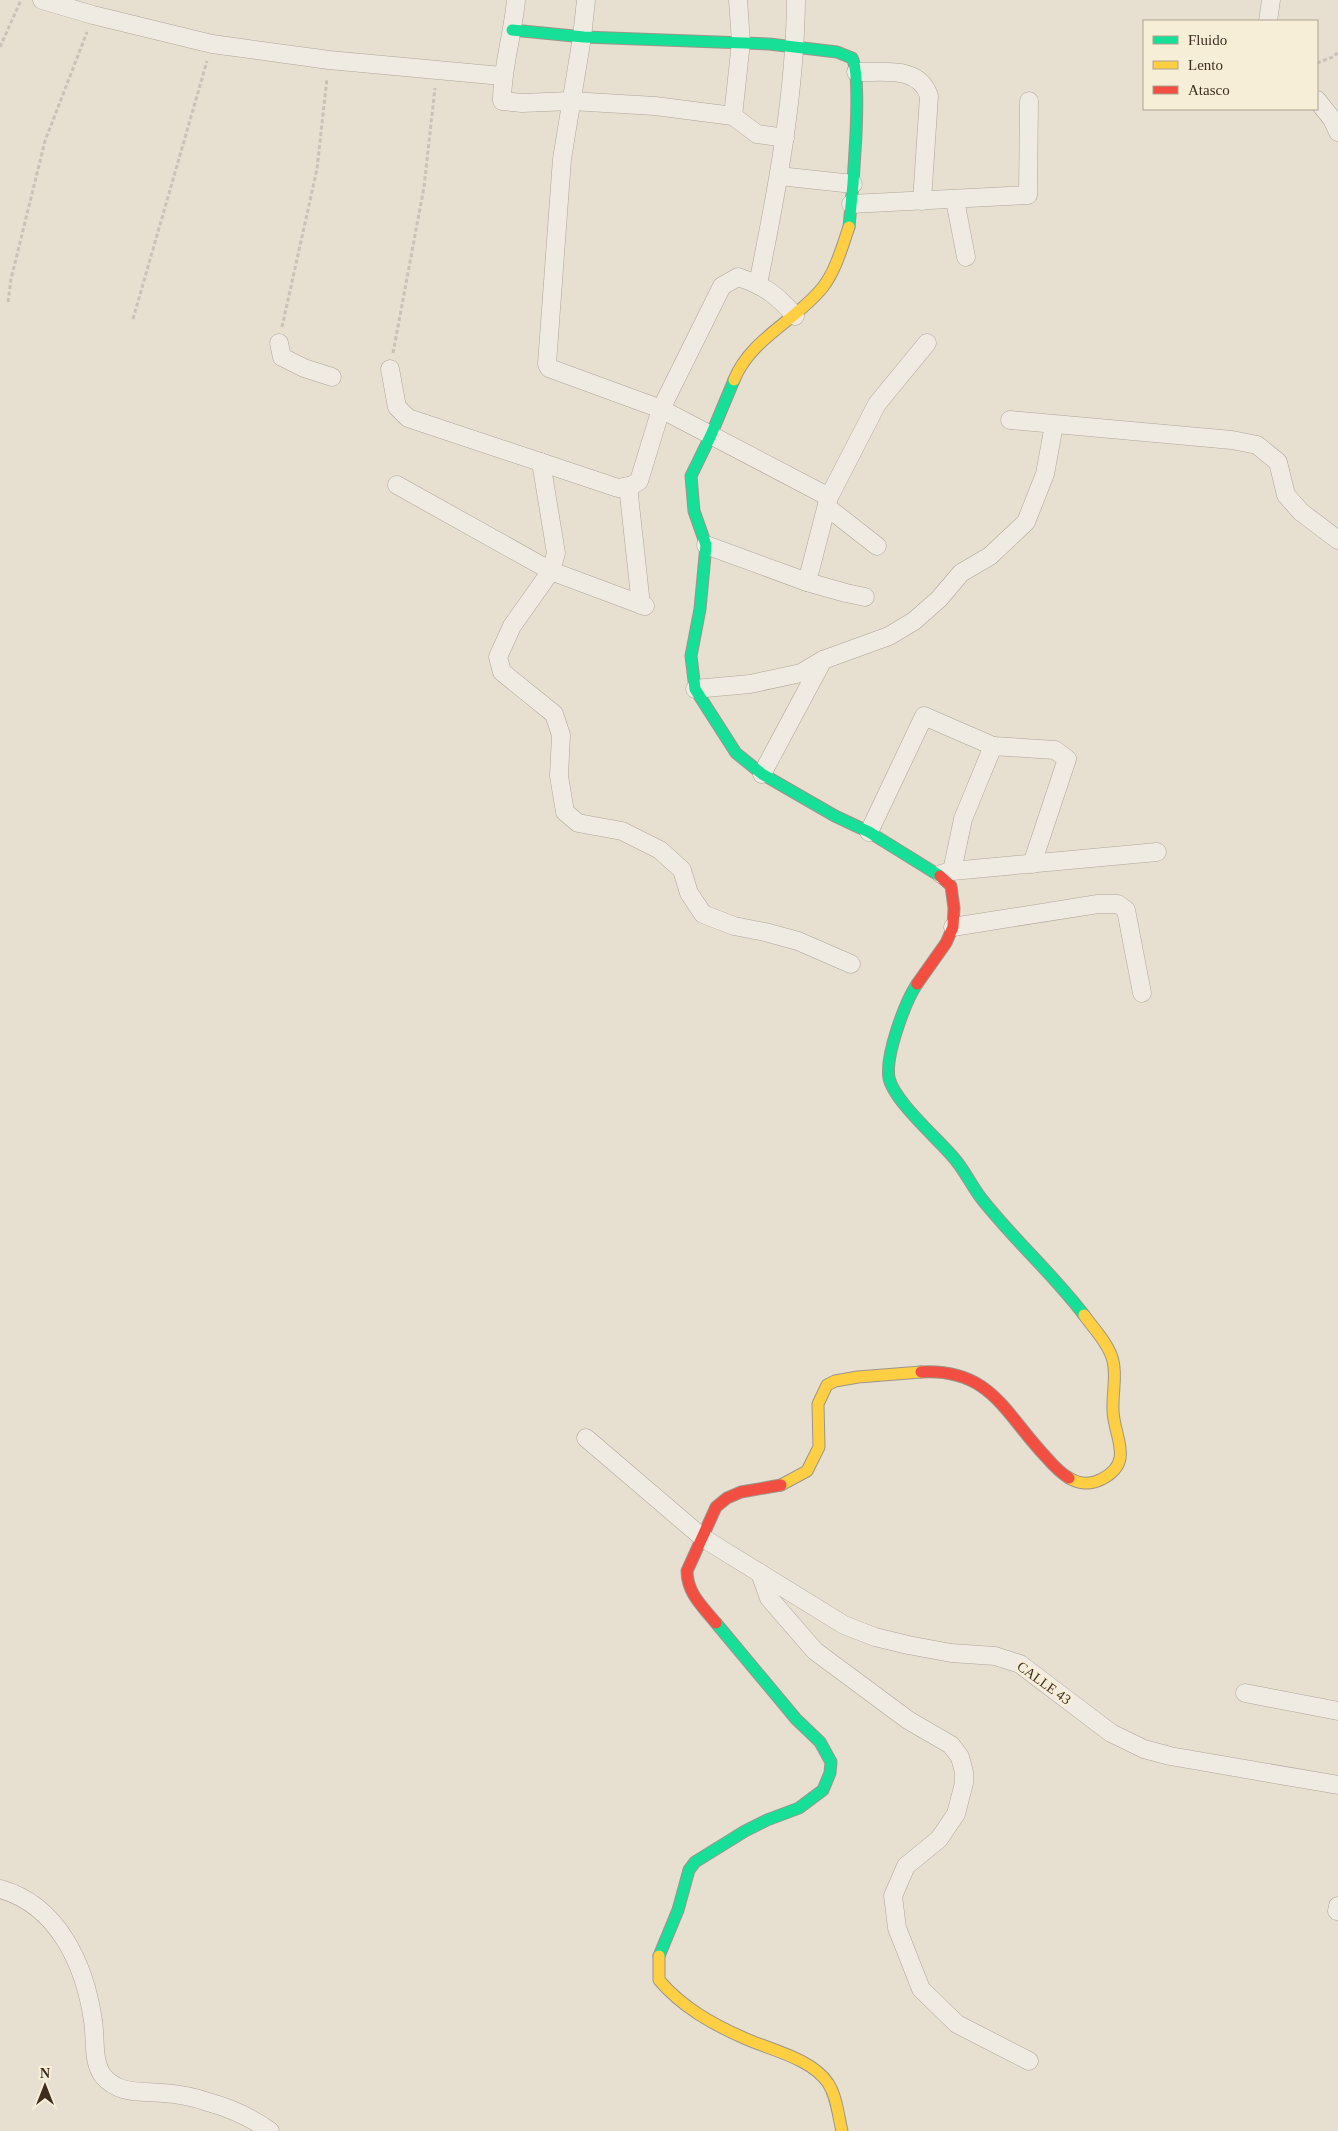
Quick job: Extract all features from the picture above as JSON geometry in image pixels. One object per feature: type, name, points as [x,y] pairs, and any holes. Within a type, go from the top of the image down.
[{"type":"street","points":[[511,0],[512,30],[502,76],[502,101],[522,103],[571,101],[656,106],[733,116],[757,134],[785,138]]},
{"type":"street","points":[[586,0],[582,37],[562,159],[547,364],[549,368],[661,409],[711,435],[828,502],[877,546]]},
{"type":"street","points":[[733,116],[741,42],[738,0]]},
{"type":"street","points":[[758,284],[785,138],[796,45],[796,0]]},
{"type":"street","points":[[1268,20],[1271,0]]},
{"type":"street","points":[[46,1],[93,15],[212,44],[329,60],[502,76]]},
{"type":"street","points":[[512,30],[582,37],[796,45],[843,54],[852,58],[856,72],[853,184],[849,227],[836,263],[824,286],[795,316],[765,336],[737,372],[711,435],[691,476],[694,511],[706,545],[700,609],[691,656],[696,689],[736,753],[762,774],[835,816],[945,872],[1157,852]]},
{"type":"street","points":[[856,72],[908,73],[926,86],[929,96],[922,201]]},
{"type":"street","points":[[1318,101],[1332,119],[1338,132]]},
{"type":"street","points":[[851,204],[1028,195],[1029,102]]},
{"type":"street","points":[[779,176],[853,184]]},
{"type":"street","points":[[955,200],[966,257]]},
{"type":"street","points":[[390,369],[397,407],[408,418],[618,488],[639,481],[661,409],[722,286],[738,277],[758,284],[778,296],[795,316]]},
{"type":"street","points":[[279,343],[282,357],[304,368],[332,377]]},
{"type":"street","points":[[807,582],[828,502],[877,404],[927,343]]},
{"type":"street","points":[[1010,420],[1232,440],[1257,445],[1278,462],[1286,494],[1301,512],[1338,540]]},
{"type":"street","points":[[696,689],[750,684],[801,673],[823,660],[889,636],[914,621],[939,599],[961,573],[990,556],[1026,522],[1045,474],[1054,425]]},
{"type":"street","points":[[541,462],[556,553],[551,571],[512,626],[498,658],[502,672],[554,714],[561,735],[559,776],[565,812],[578,823],[622,831],[660,850],[682,870],[689,893],[703,914],[734,926],[798,941],[851,964]]},
{"type":"street","points":[[397,485],[551,571],[643,606],[628,486]]},
{"type":"street","points":[[706,545],[807,582],[865,597]]},
{"type":"street","points":[[762,774],[823,660]]},
{"type":"street","points":[[869,832],[924,716],[993,746],[1055,750],[1067,758],[1032,864]]},
{"type":"street","points":[[842,2131],[835,2098],[824,2077],[795,2059],[731,2032],[678,2001],[659,1980],[659,1954],[678,1910],[689,1870],[696,1862],[745,1831],[799,1808],[823,1790],[830,1773],[831,1762],[828,1753],[820,1742],[796,1719],[691,1592],[686,1581],[687,1571],[716,1507],[726,1498],[741,1492],[780,1485],[807,1471],[819,1447],[818,1404],[827,1385],[835,1382],[858,1377],[928,1372],[958,1374],[980,1384],[1001,1403],[1037,1448],[1062,1474],[1076,1482],[1094,1483],[1108,1476],[1119,1463],[1121,1442],[1113,1412],[1115,1378],[1113,1360],[1106,1345],[1070,1297],[981,1198],[955,1159],[896,1094],[888,1076],[890,1054],[896,1029],[916,986],[946,943],[953,927],[954,908],[951,886],[945,872],[993,746]]},
{"type":"street","points":[[953,927],[1098,904],[1118,904],[1126,910],[1142,993]]},
{"type":"street","name":"CALLE 43","points":[[586,1438],[702,1538],[844,1625],[875,1637],[908,1646],[951,1653],[995,1656],[1020,1664],[1111,1733],[1144,1749],[1170,1756],[1338,1785]]},
{"type":"street","points":[[760,1573],[769,1598],[815,1651],[908,1720],[951,1745],[960,1757],[964,1772],[964,1783],[956,1814],[939,1839],[906,1866],[893,1896],[896,1928],[921,1989],[957,2024],[1029,2061]]},
{"type":"street","points":[[1245,1693],[1338,1711]]},
{"type":"street","points":[[0,1889],[30,1902],[46,1914],[60,1929],[83,1977],[93,2021],[96,2062],[103,2076],[109,2082],[116,2087],[134,2092],[164,2093],[208,2102],[249,2118],[270,2131]]},
{"type":"path","points":[[0,47],[21,0]]},
{"type":"path","points":[[8,302],[11,279],[45,141],[93,15]]},
{"type":"path","points":[[133,319],[212,44]]},
{"type":"path","points":[[1318,63],[1336,56],[1338,51]]},
{"type":"path","points":[[279,343],[317,169],[329,60]]},
{"type":"path","points":[[390,369],[424,187],[438,70]]},
{"type":"traffic: fast","points":[[512,30],[584,37],[769,44],[837,52],[852,58],[857,88],[857,112],[849,227]]},
{"type":"traffic: fast","points":[[734,380],[691,476],[694,511],[706,545],[700,609],[691,656],[695,689],[736,753],[762,774],[835,816],[869,832],[940,876]]},
{"type":"traffic: fast","points":[[917,984],[902,1016],[893,1043],[889,1068],[889,1078],[893,1087],[907,1108],[957,1162],[977,1193],[993,1213],[1084,1315]]},
{"type":"traffic: fast","points":[[659,1956],[678,1910],[689,1870],[695,1862],[745,1831],[799,1808],[823,1790],[830,1773],[831,1762],[820,1742],[796,1719],[716,1623]]},
{"type":"traffic: slow","points":[[734,380],[751,353],[823,287],[835,266],[849,227]]},
{"type":"traffic: slow","points":[[1069,1478],[1085,1483],[1098,1481],[1112,1472],[1118,1465],[1120,1457],[1113,1411],[1115,1373],[1113,1361],[1105,1343],[1084,1315]]},
{"type":"traffic: slow","points":[[781,1485],[807,1471],[819,1447],[818,1404],[827,1385],[835,1381],[858,1377],[921,1372]]},
{"type":"traffic: slow","points":[[659,1956],[659,1980],[688,2007],[720,2027],[801,2061],[821,2074],[833,2094],[842,2131]]},
{"type":"traffic: jam","points":[[917,984],[946,943],[953,927],[954,908],[951,886],[940,876]]},
{"type":"traffic: jam","points":[[921,1372],[945,1373],[964,1378],[981,1386],[1007,1410],[1054,1466],[1069,1478]]},
{"type":"traffic: jam","points":[[716,1623],[693,1593],[687,1571],[716,1507],[727,1498],[741,1492],[781,1485]]}]
